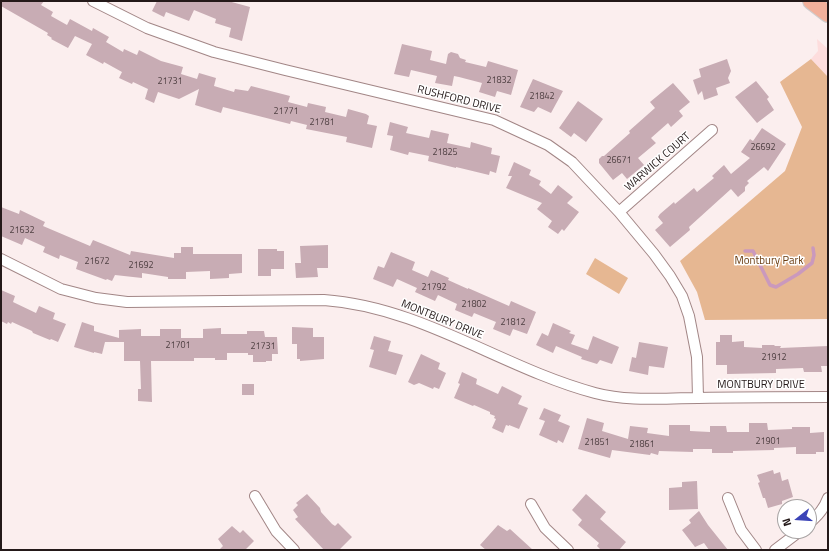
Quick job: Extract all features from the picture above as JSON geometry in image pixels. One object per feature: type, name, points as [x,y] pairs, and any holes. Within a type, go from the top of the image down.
[{"type":"main road","points":[[811,1],[828,14]]},
{"type":"street","name":"RUSHFORD DRIVE","points":[[93,1],[147,28],[214,52],[494,120],[548,145],[572,162],[619,212],[654,254],[682,296],[689,316],[697,356],[698,398]]},
{"type":"street","name":"WARWICK COURT","points":[[619,212],[712,130]]},
{"type":"street","name":"MONTBURY DRIVE","points":[[1,259],[61,289],[96,298],[127,302],[324,300],[346,302],[394,313],[421,322],[548,378],[594,393],[613,397],[634,399],[828,397]]},
{"type":"street","points":[[255,496],[276,531],[294,550]]},
{"type":"street","points":[[728,498],[741,530],[756,550]]},
{"type":"street","points":[[817,517],[825,507],[828,498]]},
{"type":"street","points":[[531,504],[545,528],[568,550]]},
{"type":"street","points":[[774,550],[789,539]]},
{"type":"shaded area","points":[[817,39],[828,49],[828,77],[811,59],[818,51]]},
{"type":"green space","name":"Montbury Park","points":[[811,59],[828,77],[828,319],[705,320],[697,292],[680,261],[785,171],[802,127],[780,82]]},
{"type":"green space","points":[[595,258],[628,278],[619,294],[586,274]]},
{"type":"building","points":[[1,1],[44,1],[41,5],[53,12],[51,16],[67,25],[70,19],[92,31],[93,28],[109,37],[106,42],[123,52],[124,49],[137,55],[139,50],[161,61],[183,67],[181,74],[197,79],[199,73],[216,78],[214,86],[234,92],[235,89],[248,91],[251,86],[290,96],[288,102],[307,107],[308,103],[326,107],[325,112],[346,117],[348,109],[366,114],[369,116],[367,124],[377,126],[372,148],[346,142],[347,137],[306,129],[307,125],[291,121],[290,124],[223,107],[221,113],[195,105],[199,89],[179,99],[158,92],[154,103],[145,99],[148,89],[133,82],[132,84],[119,78],[122,72],[104,62],[103,64],[86,55],[92,44],[75,36],[68,48],[51,39],[52,38],[47,35],[48,33],[1,6]]},
{"type":"building","points":[[157,1],[228,1],[250,7],[242,41],[229,37],[231,28],[215,23],[216,19],[194,10],[189,21],[166,12],[164,17],[152,11]]},
{"type":"building","points":[[402,44],[432,51],[430,60],[446,64],[448,54],[451,52],[458,54],[460,58],[466,60],[465,62],[486,67],[488,61],[518,70],[511,95],[497,91],[495,97],[479,92],[482,83],[454,76],[452,86],[435,83],[437,76],[411,70],[409,77],[394,74]]},
{"type":"building","points":[[727,59],[731,71],[728,78],[730,83],[716,88],[718,95],[704,100],[702,91],[698,95],[693,80],[701,77],[699,69]]},
{"type":"building","points":[[533,79],[563,91],[551,113],[538,107],[534,112],[520,107]]},
{"type":"building","points":[[756,81],[769,97],[767,99],[774,110],[757,123],[735,97]]},
{"type":"building","points":[[673,83],[690,102],[679,111],[683,116],[671,127],[668,123],[651,138],[656,143],[638,158],[644,165],[627,179],[622,173],[613,180],[599,163],[599,159],[630,133],[629,131],[655,108],[650,102]]},
{"type":"building","points":[[578,101],[603,119],[586,142],[574,133],[571,137],[559,128]]},
{"type":"building","points":[[390,122],[408,127],[406,133],[429,138],[431,130],[449,134],[447,143],[470,148],[471,142],[492,148],[491,154],[500,156],[496,173],[490,171],[489,175],[456,168],[428,161],[429,156],[409,152],[408,155],[390,150],[393,136],[387,135]]},
{"type":"building","points":[[762,128],[786,144],[768,171],[764,167],[747,181],[749,183],[745,187],[745,191],[738,197],[731,189],[689,227],[690,230],[670,247],[655,230],[663,223],[658,217],[660,214],[694,188],[697,192],[714,178],[712,176],[724,165],[731,174],[750,158],[741,152],[750,139],[753,141]]},
{"type":"building","points":[[514,162],[531,170],[529,175],[541,181],[539,185],[551,194],[558,185],[573,197],[567,203],[579,212],[564,231],[562,229],[558,234],[548,227],[552,221],[537,209],[542,203],[506,188],[512,176],[508,176]]},
{"type":"building","points":[[1,207],[19,214],[20,210],[45,222],[43,226],[90,246],[93,240],[130,255],[131,251],[174,258],[174,253],[181,253],[181,247],[193,247],[193,254],[242,254],[242,273],[229,274],[229,278],[210,279],[210,271],[186,272],[186,279],[168,279],[168,277],[142,273],[142,278],[115,275],[112,281],[106,280],[76,269],[78,262],[60,255],[59,259],[43,252],[45,247],[25,238],[22,245],[1,236]]},
{"type":"building","points":[[328,245],[328,268],[317,268],[318,277],[296,278],[295,263],[301,263],[300,246]]},
{"type":"building","points":[[258,249],[277,249],[277,251],[284,251],[284,269],[271,269],[271,276],[258,276]]},
{"type":"building","points":[[391,252],[415,262],[412,270],[428,277],[431,270],[449,278],[448,280],[509,306],[511,301],[536,312],[527,334],[513,329],[510,336],[493,329],[496,322],[474,313],[472,317],[455,310],[457,304],[438,295],[435,301],[415,292],[417,288],[397,279],[393,287],[373,279],[378,266],[384,268]]},
{"type":"building","points":[[1,290],[15,296],[13,302],[36,313],[39,306],[55,313],[53,319],[66,324],[58,342],[33,333],[32,331],[12,322],[11,324],[8,322],[7,324],[1,321]]},
{"type":"building","points":[[82,322],[94,326],[94,331],[119,338],[119,330],[141,329],[141,336],[160,336],[160,329],[181,329],[181,338],[203,338],[203,329],[221,328],[221,334],[247,334],[247,331],[264,331],[265,337],[277,337],[278,354],[272,354],[272,361],[266,362],[253,362],[253,355],[248,355],[248,353],[227,353],[227,360],[215,360],[215,358],[194,358],[194,361],[151,361],[152,402],[138,401],[138,389],[141,389],[140,361],[124,361],[124,342],[105,342],[102,354],[74,347]]},
{"type":"building","points":[[553,323],[571,331],[569,333],[575,335],[571,344],[588,350],[593,336],[619,347],[612,364],[600,360],[597,364],[581,359],[582,357],[556,346],[553,353],[536,345],[542,333],[548,336]]},
{"type":"building","points":[[292,327],[313,328],[313,337],[324,337],[324,359],[300,361],[300,359],[297,359],[297,344],[292,344]]},
{"type":"building","points":[[720,335],[732,335],[732,342],[744,341],[744,347],[762,348],[762,345],[781,346],[780,348],[828,346],[828,366],[821,366],[822,372],[804,372],[803,368],[776,369],[776,373],[727,374],[727,365],[716,365],[716,342],[720,342]]},
{"type":"building","points":[[374,336],[391,341],[388,351],[403,355],[396,375],[369,367],[374,350],[370,349]]},
{"type":"building","points":[[639,342],[668,347],[664,368],[649,366],[648,375],[629,371],[632,357],[636,358]]},
{"type":"building","points":[[421,354],[440,363],[438,369],[446,373],[439,389],[434,387],[433,389],[419,383],[414,385],[408,382]]},
{"type":"building","points":[[462,372],[477,379],[476,384],[498,394],[502,386],[522,396],[518,404],[528,408],[519,429],[506,425],[503,433],[492,428],[496,419],[494,418],[495,416],[490,414],[490,412],[454,398],[460,384],[458,383]]},
{"type":"building","points":[[242,384],[254,384],[254,395],[242,395]]},
{"type":"building","points":[[544,408],[561,415],[558,421],[570,426],[563,443],[558,440],[557,443],[539,435],[545,421],[539,419]]},
{"type":"building","points":[[587,418],[604,423],[602,431],[628,439],[630,426],[648,428],[647,433],[669,436],[669,425],[690,425],[690,431],[710,432],[710,426],[726,426],[727,432],[749,432],[749,423],[767,423],[768,430],[792,429],[792,427],[810,427],[810,433],[824,432],[824,452],[816,452],[816,454],[796,454],[796,447],[774,448],[774,450],[733,451],[733,453],[712,453],[712,449],[693,449],[693,452],[659,451],[658,455],[651,453],[650,455],[612,450],[610,458],[578,449]]},
{"type":"building","points":[[773,470],[774,474],[780,472],[782,481],[788,479],[793,497],[788,499],[777,499],[777,505],[768,508],[758,483],[760,482],[757,475]]},
{"type":"building","points":[[697,481],[698,509],[669,510],[669,488],[682,487],[682,482]]},
{"type":"building","points":[[307,494],[332,524],[335,526],[338,523],[352,537],[339,550],[324,550],[295,519],[298,517],[293,510],[298,505],[296,503]]},
{"type":"building","points":[[586,494],[606,512],[600,519],[626,542],[619,550],[601,550],[597,546],[599,543],[578,525],[582,520],[572,510]]},
{"type":"building","points":[[699,511],[728,550],[709,550],[704,543],[695,547],[682,530],[691,523],[689,520]]},
{"type":"building","points":[[498,525],[507,531],[510,529],[533,550],[486,550],[480,545]]},
{"type":"building","points":[[232,526],[240,533],[243,530],[254,541],[245,550],[219,550],[223,546],[218,539]]},
{"type":"waterway","points":[[745,251],[753,251],[770,285],[776,287],[798,274],[812,263],[814,255],[813,248]]}]
